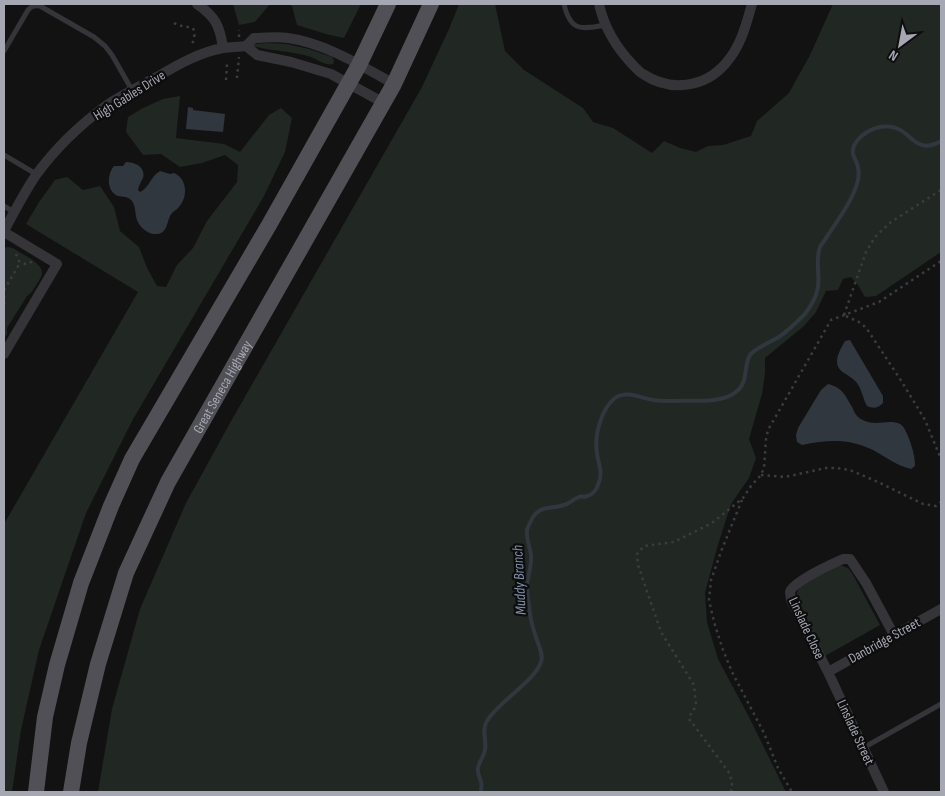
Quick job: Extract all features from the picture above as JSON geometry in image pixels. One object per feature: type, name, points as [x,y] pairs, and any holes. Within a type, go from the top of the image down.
[{"type":"main road","points":[[36,792],[45,717],[57,665],[81,583],[111,506],[132,459],[269,225],[359,65],[388,4]]},
{"type":"main road","name":"Great Seneca Highway","points":[[71,792],[79,743],[98,664],[126,573],[168,482],[384,103],[432,4]]},
{"type":"street","points":[[196,4],[212,16],[216,22],[223,48]]},
{"type":"street","points":[[599,4],[605,25],[628,60],[641,74],[658,82],[675,86],[690,85],[707,79],[726,64],[739,45],[752,4]]},
{"type":"street","name":"High Gables Drive","points":[[4,354],[57,264],[4,232],[36,175],[57,150],[106,106],[174,67],[223,48],[246,46],[254,38],[288,38],[312,44],[359,65],[394,84]]},
{"type":"street","points":[[246,46],[257,55],[291,62],[331,74],[384,103]]},
{"type":"street","name":"Linslade Close","points":[[828,672],[791,600],[790,592],[794,586],[806,578],[843,559],[850,559],[866,583],[894,635]]},
{"type":"street","name":"Danbridge Street","points":[[828,672],[941,609]]},
{"type":"street","name":"Linslade Street","points":[[828,672],[884,792]]},
{"type":"lane","points":[[564,4],[568,17],[576,26],[589,28],[605,25]]},
{"type":"lane","points":[[4,51],[28,10],[35,5],[40,6],[94,37],[105,46],[132,90]]},
{"type":"lane","points":[[4,155],[36,175]]},
{"type":"lane","points":[[4,206],[14,212]]},
{"type":"lane","points":[[863,748],[941,704]]},
{"type":"path","points":[[174,23],[179,26],[191,26],[195,34],[192,45]]},
{"type":"path","points":[[226,80],[227,64]]},
{"type":"path","points":[[844,315],[866,252],[876,237],[891,222],[941,190]]},
{"type":"path","points":[[792,792],[778,768],[764,733],[732,672],[723,650],[709,600],[711,580],[743,498],[762,475],[766,439],[771,424],[832,320],[879,302],[941,261]]},
{"type":"path","points":[[4,290],[20,263]]},
{"type":"path","points":[[4,296],[4,304]]},
{"type":"path","points":[[844,315],[861,323],[867,329],[925,420],[941,459]]},
{"type":"path","points":[[762,475],[785,477],[826,468],[850,470],[923,504],[936,506],[941,502]]},
{"type":"path","points":[[731,792],[730,774],[690,721],[689,716],[696,704],[694,685],[661,632],[638,565],[637,554],[644,546],[674,542],[712,523],[743,498]]},
{"type":"shaded area","points":[[233,4],[270,4],[255,22],[239,25]]},
{"type":"shaded area","points":[[287,4],[361,4],[344,38],[297,25],[292,6]]},
{"type":"shaded area","points":[[459,4],[495,4],[505,51],[524,70],[583,108],[593,122],[613,128],[652,153],[664,141],[696,152],[708,146],[723,145],[751,136],[757,121],[789,93],[810,55],[833,4],[941,4],[941,252],[876,296],[865,297],[851,277],[843,279],[838,290],[826,291],[816,312],[804,326],[765,358],[762,394],[749,439],[756,458],[749,478],[731,504],[705,593],[707,622],[718,659],[786,792],[98,792],[112,709],[140,609],[186,503],[422,87]]},
{"type":"shaded area","points":[[253,44],[287,44],[309,49],[332,57],[334,61],[333,64],[328,64],[304,55],[252,46]]},
{"type":"shaded area","points":[[180,96],[176,138],[224,144],[240,152],[269,115],[281,108],[292,118],[285,152],[264,196],[132,421],[86,513],[39,650],[21,730],[12,792],[4,792],[4,524],[138,292],[26,224],[55,180],[67,177],[83,190],[100,186],[114,207],[120,231],[139,247],[147,268],[157,286],[166,287],[177,265],[193,248],[207,221],[237,182],[238,165],[225,155],[202,163],[180,167],[161,154],[143,155],[126,132],[128,117],[163,99]]},
{"type":"shaded area","points":[[188,107],[193,108],[193,110],[225,114],[223,132],[186,129]]},
{"type":"shaded area","points":[[126,162],[136,164],[143,171],[143,178],[138,190],[140,192],[146,188],[160,171],[170,174],[174,173],[179,176],[184,184],[184,199],[172,213],[164,231],[161,233],[153,234],[143,229],[138,223],[132,201],[127,197],[114,194],[111,190],[109,178],[112,169],[114,166],[123,166]]},
{"type":"shaded area","points":[[4,248],[13,248],[35,262],[42,273],[32,292],[27,296],[7,328],[7,334],[4,339]]},
{"type":"shaded area","points":[[850,340],[883,396],[883,403],[878,407],[867,406],[857,383],[838,366],[837,358],[840,349],[845,341]]},
{"type":"shaded area","points":[[828,384],[843,392],[856,415],[864,421],[875,423],[895,422],[901,425],[906,431],[911,444],[915,466],[911,469],[906,468],[873,450],[855,443],[829,441],[802,445],[797,442],[798,428],[821,390]]},
{"type":"shaded area","points":[[840,565],[848,568],[852,573],[880,625],[825,656],[798,604],[797,594],[801,585]]},
{"type":"waterway","name":"Muddy Branch","points":[[481,792],[478,770],[485,750],[485,724],[492,714],[531,677],[542,659],[531,622],[528,596],[527,585],[531,559],[527,528],[536,513],[547,508],[566,504],[582,496],[592,494],[595,491],[601,475],[596,446],[598,431],[602,416],[610,403],[615,398],[624,395],[634,395],[658,401],[697,401],[723,398],[736,392],[743,384],[750,355],[790,329],[805,314],[813,301],[818,287],[820,247],[849,203],[857,183],[859,171],[853,151],[857,141],[866,133],[878,127],[898,129],[925,146],[941,141]]}]
